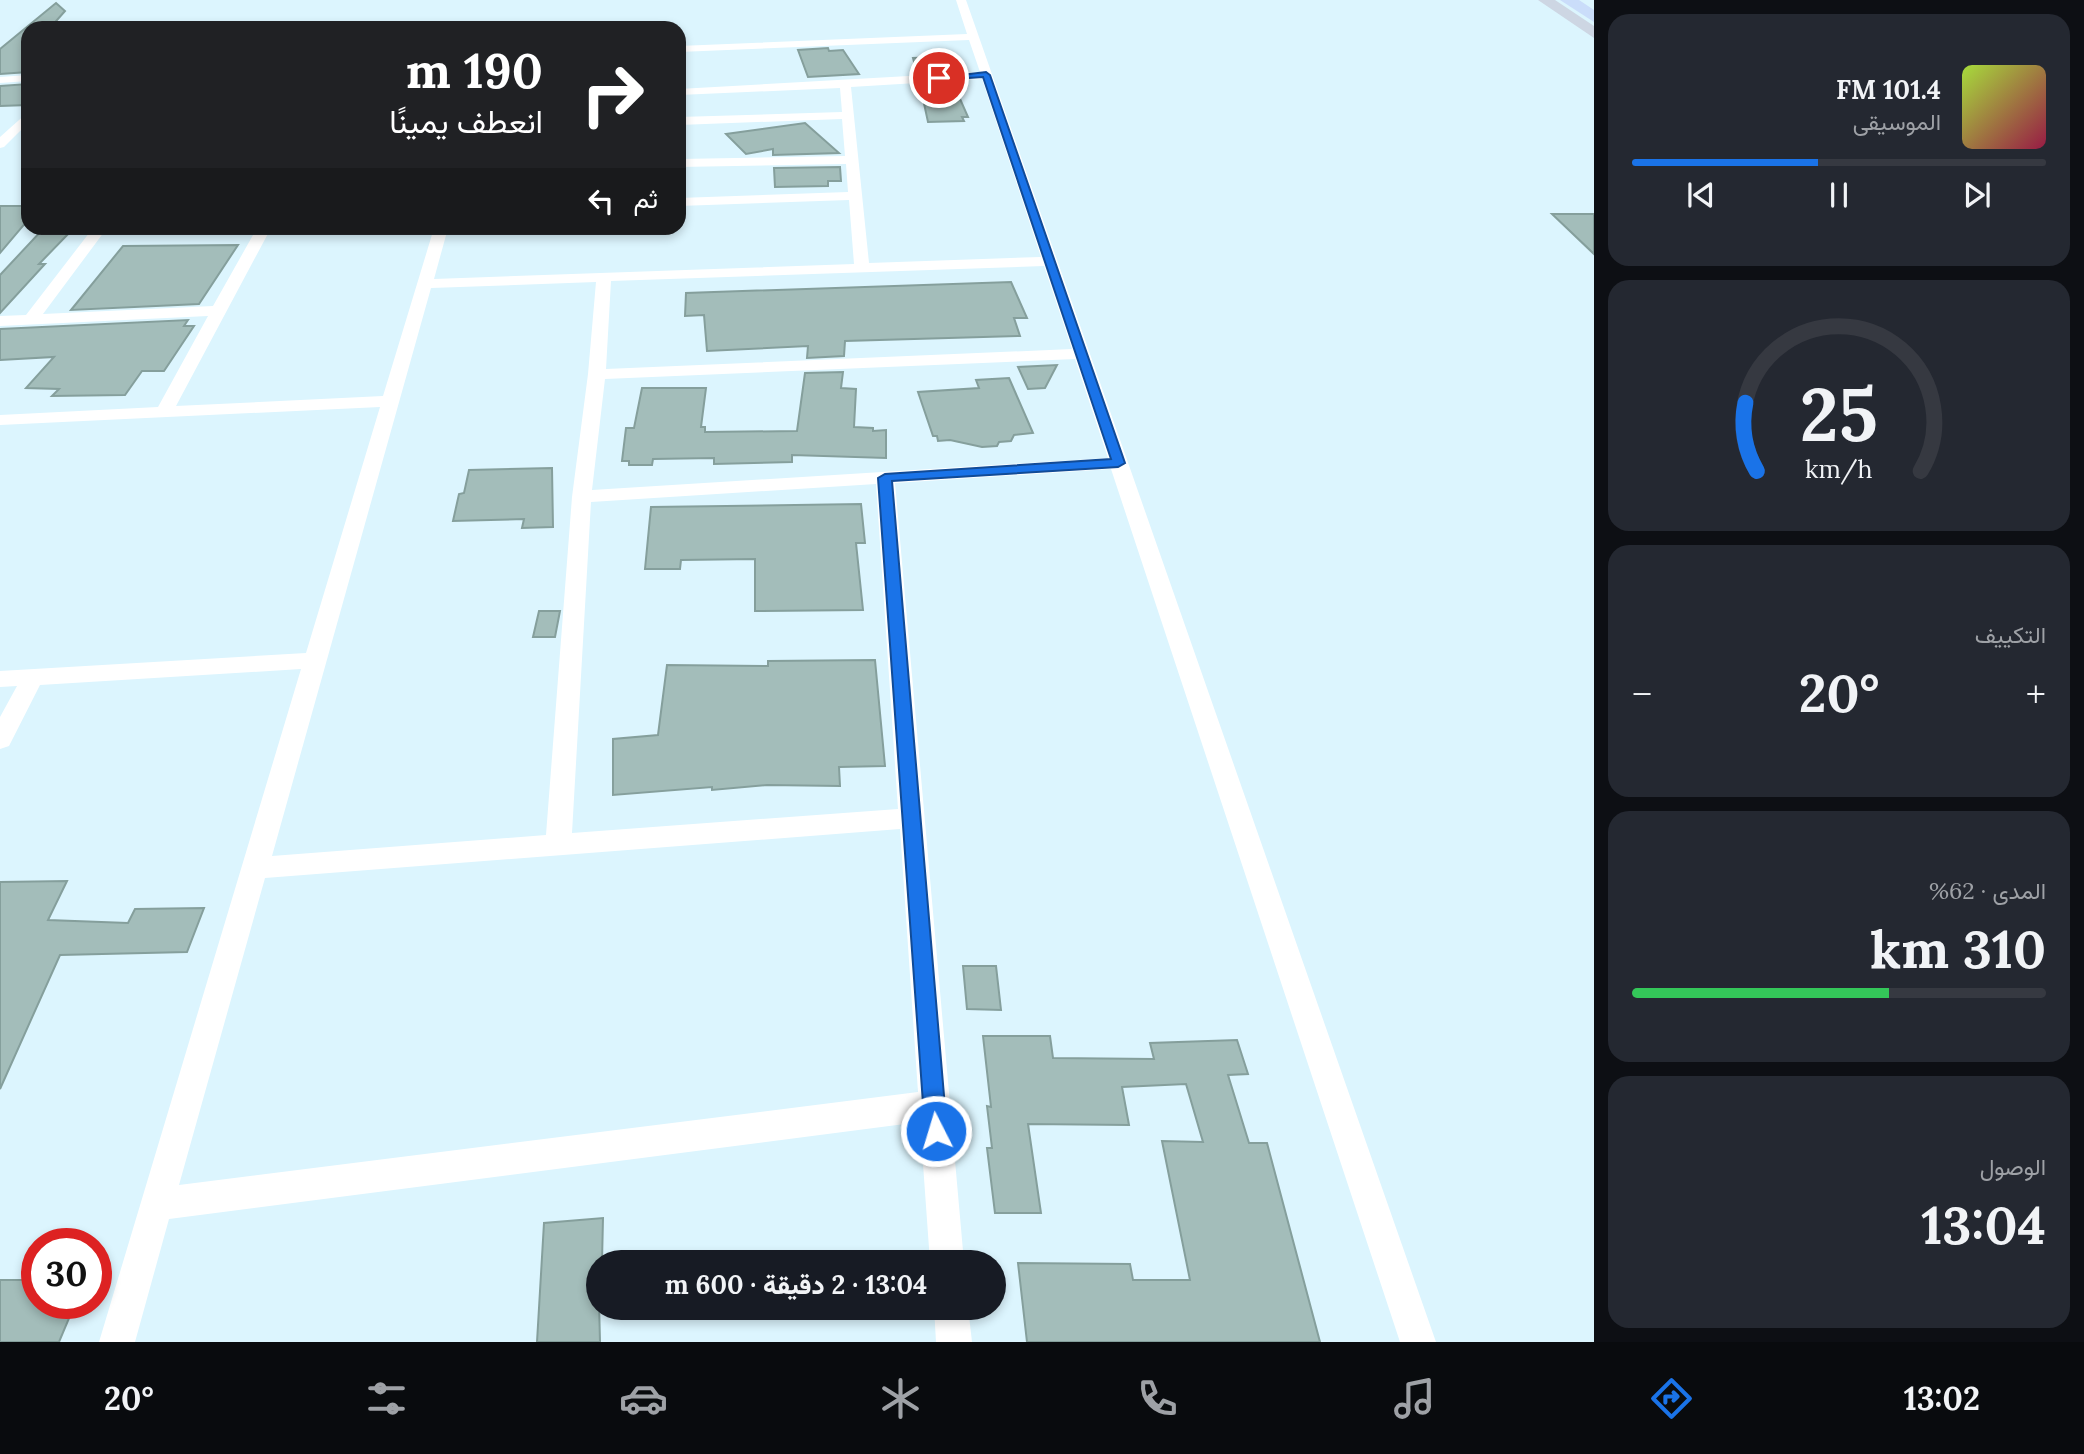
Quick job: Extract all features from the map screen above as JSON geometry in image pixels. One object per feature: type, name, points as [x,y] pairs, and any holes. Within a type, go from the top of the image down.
[{"type":"main road","points":[[1545,0],[1594,33]]},
{"type":"main road","points":[[1568,0],[1594,18]]},
{"type":"street","points":[[961,0],[1418,1342]]},
{"type":"street","points":[[686,49],[973,37]]},
{"type":"street","points":[[686,92],[986,75]]},
{"type":"street","points":[[0,80],[21,78]]},
{"type":"street","points":[[845,84],[862,268]]},
{"type":"street","points":[[686,121],[848,115]]},
{"type":"street","points":[[0,144],[21,124]]},
{"type":"street","points":[[686,163],[852,160]]},
{"type":"street","points":[[686,202],[855,196]]},
{"type":"street","points":[[30,320],[95,235]]},
{"type":"street","points":[[164,412],[260,235]]},
{"type":"street","points":[[117,1342],[440,235]]},
{"type":"street","points":[[425,284],[1050,261]]},
{"type":"street","points":[[558,845],[582,497],[597,374],[604,277]]},
{"type":"street","points":[[0,321],[219,311]]},
{"type":"street","points":[[597,374],[1081,354]]},
{"type":"street","points":[[0,420],[391,401]]},
{"type":"street","points":[[582,497],[1118,463]]},
{"type":"street","points":[[885,478],[946,1250]]},
{"type":"street","points":[[0,679],[315,660]]},
{"type":"street","points":[[0,740],[33,677]]},
{"type":"street","points":[[255,868],[911,818]]},
{"type":"street","points":[[157,1204],[934,1105]]},
{"type":"street","points":[[952,1320],[954,1342]]},
{"type":"building","points":[[56,3],[65,11],[56,21],[34,21]]},
{"type":"building","points":[[21,32],[21,72],[0,74],[0,49]]},
{"type":"building","points":[[828,48],[829,51],[843,50],[859,74],[808,77],[798,50]]},
{"type":"building","points":[[941,57],[947,71],[917,73],[913,58]]},
{"type":"building","points":[[953,83],[968,117],[962,117],[964,121],[928,122],[920,85]]},
{"type":"building","points":[[21,84],[21,105],[0,106],[0,86]]},
{"type":"building","points":[[805,123],[839,153],[773,155],[773,149],[746,154],[726,134]]},
{"type":"building","points":[[840,167],[841,181],[828,181],[828,186],[775,187],[774,168]]},
{"type":"building","points":[[0,206],[21,206],[21,228],[0,253]]},
{"type":"building","points":[[1552,214],[1594,214],[1594,254]]},
{"type":"building","points":[[37,235],[67,235],[39,264],[45,264],[0,313],[0,275]]},
{"type":"building","points":[[238,245],[199,304],[71,310],[123,246]]},
{"type":"building","points":[[1011,282],[1027,318],[1014,318],[1020,336],[845,341],[844,356],[807,358],[808,346],[707,351],[704,315],[685,316],[686,293]]},
{"type":"building","points":[[188,320],[184,326],[194,326],[164,371],[142,371],[125,395],[52,396],[59,389],[26,388],[54,357],[0,360],[0,329]]},
{"type":"building","points":[[1057,365],[1045,388],[1028,389],[1018,367]]},
{"type":"building","points":[[843,372],[841,388],[856,389],[854,427],[873,428],[873,431],[886,430],[886,458],[792,455],[792,462],[714,464],[714,458],[653,459],[652,465],[629,465],[629,461],[622,461],[626,428],[634,428],[642,388],[706,388],[701,427],[705,427],[705,432],[797,431],[805,373]]},
{"type":"building","points":[[1009,378],[1033,433],[1014,435],[1011,441],[982,447],[950,440],[938,441],[937,436],[933,436],[918,392],[979,388],[976,380]]},
{"type":"building","points":[[552,468],[553,527],[522,528],[524,519],[453,521],[459,494],[464,493],[469,470]]},
{"type":"building","points":[[861,504],[865,543],[856,543],[863,610],[755,611],[755,559],[681,560],[680,569],[645,569],[651,507]]},
{"type":"building","points":[[539,611],[560,611],[555,637],[533,637]]},
{"type":"building","points":[[875,660],[885,766],[839,767],[840,786],[767,785],[712,790],[712,787],[613,795],[613,739],[658,735],[667,665],[768,666],[768,661]]},
{"type":"building","points":[[67,881],[48,920],[128,923],[135,909],[204,908],[187,952],[60,955],[0,1089],[0,882]]},
{"type":"building","points":[[963,966],[996,966],[1001,1010],[967,1009]]},
{"type":"building","points":[[983,1036],[1050,1036],[1053,1058],[1154,1059],[1150,1043],[1237,1040],[1248,1074],[1228,1075],[1249,1143],[1267,1143],[1320,1342],[1027,1342],[1018,1263],[1130,1264],[1133,1280],[1190,1280],[1162,1141],[1203,1142],[1186,1084],[1122,1087],[1129,1125],[1028,1124],[1041,1213],[995,1213],[987,1148],[992,1148],[987,1106],[991,1107]]},
{"type":"building","points":[[603,1218],[602,1250],[586,1250],[586,1320],[599,1320],[600,1342],[537,1342],[544,1223]]},
{"type":"building","points":[[0,1280],[21,1280],[21,1319],[69,1319],[59,1342],[0,1342]]},
{"type":"route","points":[[936,1131],[885,478],[1118,463],[986,75],[939,78]]}]
